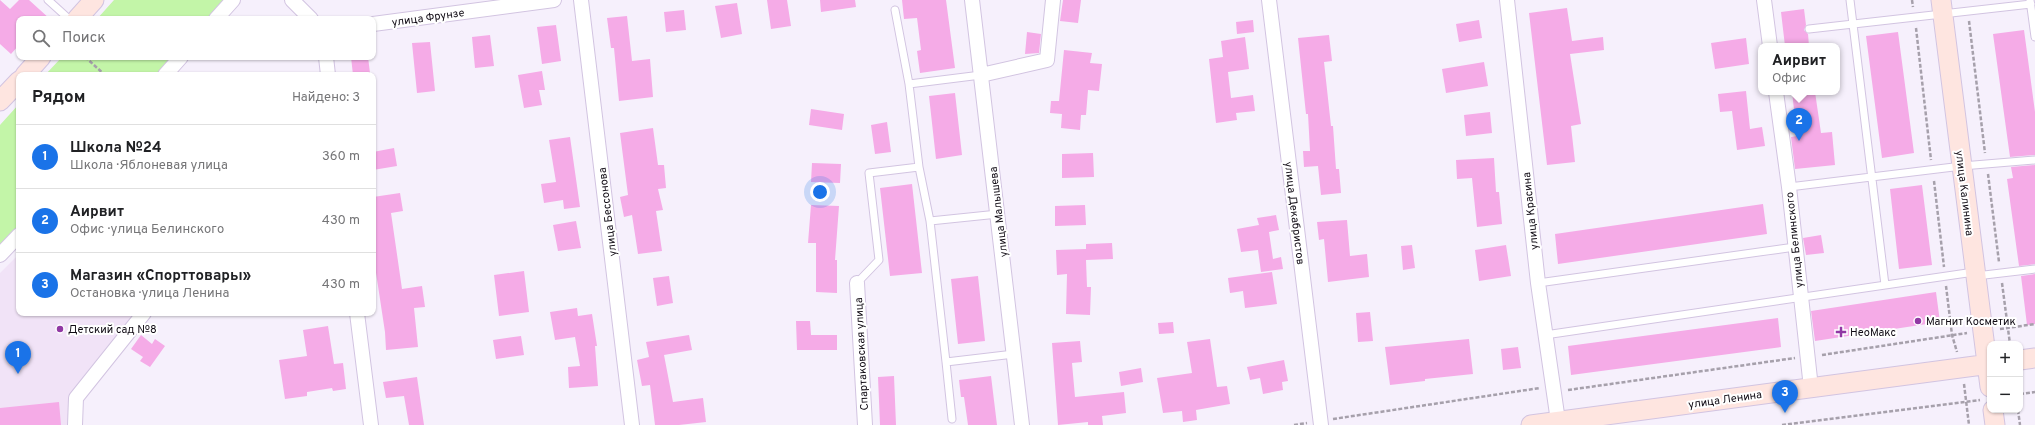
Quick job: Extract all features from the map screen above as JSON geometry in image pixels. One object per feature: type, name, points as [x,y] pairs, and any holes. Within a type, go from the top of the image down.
[{"type":"main road","points":[[79,16],[94,0]]},
{"type":"main road","name":"улица Калинина","points":[[1942,7],[1987,357]]},
{"type":"main road","points":[[27,72],[38,60]]},
{"type":"main road","points":[[0,101],[16,84]]},
{"type":"main road","points":[[2023,360],[2035,358]]},
{"type":"main road","name":"улица Ленина","points":[[1531,425],[1588,421],[1811,388],[1987,364]]},
{"type":"main road","points":[[1993,413],[1995,425]]},
{"type":"street","points":[[219,16],[233,0]]},
{"type":"street","points":[[292,0],[308,16]]},
{"type":"street","name":"улица Фрунзе","points":[[376,24],[554,0]]},
{"type":"street","name":"улица Бессонова","points":[[581,0],[632,425]]},
{"type":"street","name":"улица Малышева","points":[[972,0],[1022,425]]},
{"type":"street","points":[[981,75],[1047,60],[1053,0]]},
{"type":"street","name":"улица Декабристов","points":[[1269,0],[1321,423]]},
{"type":"street","name":"улица Красина","points":[[1507,0],[1538,283],[1558,422]]},
{"type":"street","points":[[1764,0],[1770,43]]},
{"type":"street","points":[[168,72],[178,60]]},
{"type":"street","points":[[326,60],[328,72]]},
{"type":"street","name":"улица Белинского","points":[[1776,95],[1789,187],[1811,388]]},
{"type":"street","points":[[0,255],[16,238]]},
{"type":"street","name":"Спартаковская улица","points":[[857,283],[865,425]]},
{"type":"street","points":[[75,425],[76,398],[142,316]]},
{"type":"street","points":[[357,316],[371,425]]},
{"type":"lane","points":[[48,0],[66,16]]},
{"type":"lane","points":[[1850,0],[1885,285]]},
{"type":"lane","points":[[1809,29],[1853,24],[1942,7],[2031,2],[2035,37]]},
{"type":"lane","points":[[895,10],[909,84],[919,168],[930,220],[952,419]]},
{"type":"lane","points":[[909,84],[981,75]]},
{"type":"lane","points":[[1789,187],[1962,166],[2035,160]]},
{"type":"lane","points":[[857,283],[879,260],[869,173],[919,168]]},
{"type":"lane","points":[[930,220],[998,214]]},
{"type":"lane","points":[[1538,283],[1795,247]]},
{"type":"lane","points":[[1545,335],[1885,285],[1976,274],[2035,269]]},
{"type":"lane","points":[[946,362],[1014,354]]},
{"type":"path","points":[[88,60],[102,72]]},
{"type":"path","points":[[1294,425],[1321,423],[1540,388],[1554,392],[2035,324]]},
{"type":"path","points":[[2023,394],[2035,392]]},
{"type":"path","points":[[1782,425],[1966,401]]},
{"type":"path","points":[[2018,413],[2020,425]]},
{"type":"shaded area","name":"Детский сад №8","points":[[16,257],[16,316],[132,316],[78,383],[71,403],[68,425],[0,425],[0,273]]},
{"type":"green space","points":[[114,0],[226,0],[211,16],[100,16]]},
{"type":"green space","points":[[59,60],[170,60],[160,72],[48,72]]},
{"type":"green space","points":[[16,107],[16,228],[0,245],[0,125]]},
{"type":"building","points":[[0,0],[10,9],[19,0],[29,0],[47,16],[16,16],[16,48],[11,54],[0,44]]},
{"type":"building","points":[[767,0],[787,0],[791,26],[771,29]]},
{"type":"building","points":[[820,0],[855,0],[856,7],[821,12]]},
{"type":"building","points":[[902,0],[946,0],[955,68],[920,73],[917,51],[921,50],[917,18],[904,19]]},
{"type":"building","points":[[1063,0],[1081,0],[1078,23],[1060,21]]},
{"type":"building","points":[[737,3],[742,34],[721,38],[715,6]]},
{"type":"building","points":[[1567,8],[1572,41],[1603,37],[1604,50],[1570,54],[1581,124],[1571,126],[1575,162],[1547,165],[1529,13]]},
{"type":"building","points":[[1804,9],[1806,25],[1804,30],[1808,34],[1809,43],[1785,43],[1781,12]]},
{"type":"building","points":[[684,10],[686,30],[666,32],[664,12]]},
{"type":"building","points":[[627,16],[632,61],[650,59],[653,97],[619,101],[614,48],[611,48],[607,18]]},
{"type":"building","points":[[1253,20],[1254,32],[1237,34],[1236,22]]},
{"type":"building","points":[[1479,20],[1482,38],[1459,42],[1456,24]]},
{"type":"building","points":[[556,25],[561,61],[542,64],[537,27]]},
{"type":"building","points":[[2024,30],[2035,112],[2035,155],[2010,157],[1993,34]]},
{"type":"building","points":[[1027,32],[1041,34],[1039,53],[1025,54]]},
{"type":"building","points":[[1898,32],[1914,153],[1882,158],[1866,36]]},
{"type":"building","points":[[490,35],[494,66],[475,68],[472,37]]},
{"type":"building","points":[[1329,35],[1332,61],[1324,62],[1331,126],[1333,126],[1336,169],[1339,169],[1341,193],[1321,195],[1318,166],[1304,167],[1303,151],[1310,151],[1308,114],[1306,114],[1298,38]]},
{"type":"building","points":[[1245,37],[1249,69],[1228,72],[1231,98],[1253,95],[1255,111],[1236,113],[1237,120],[1216,123],[1209,59],[1223,57],[1221,41]]},
{"type":"building","points":[[1746,38],[1749,64],[1715,69],[1711,43]]},
{"type":"building","points":[[430,42],[435,91],[417,93],[412,43]]},
{"type":"building","points":[[1064,50],[1092,53],[1090,63],[1102,64],[1099,91],[1088,90],[1086,115],[1081,115],[1080,130],[1061,128],[1062,114],[1050,113],[1051,101],[1059,101]]},
{"type":"building","points":[[351,60],[368,60],[370,72],[353,72]]},
{"type":"building","points":[[1484,62],[1488,86],[1446,93],[1442,69]]},
{"type":"building","points":[[542,71],[545,90],[539,90],[542,105],[524,108],[518,75]]},
{"type":"building","points":[[1746,91],[1750,129],[1762,127],[1765,146],[1737,150],[1732,111],[1720,112],[1718,94]]},
{"type":"building","points":[[955,93],[962,155],[936,159],[929,96]]},
{"type":"building","points":[[1792,95],[1815,95],[1821,133],[1832,132],[1835,165],[1795,169],[1791,137],[1797,136]]},
{"type":"building","points":[[811,109],[844,114],[842,130],[809,125]]},
{"type":"building","points":[[1490,112],[1492,133],[1466,136],[1464,115]]},
{"type":"building","points":[[887,122],[891,152],[875,154],[871,125]]},
{"type":"building","points":[[653,128],[658,165],[664,165],[666,188],[658,189],[663,210],[656,211],[662,251],[638,254],[632,215],[624,217],[620,197],[628,195],[620,133]]},
{"type":"building","points":[[570,137],[580,207],[564,209],[563,200],[544,203],[541,184],[556,182],[549,140]]},
{"type":"building","points":[[394,148],[397,166],[376,170],[376,151]]},
{"type":"building","points":[[1093,153],[1094,177],[1062,178],[1062,154]]},
{"type":"building","points":[[1494,158],[1496,192],[1499,192],[1502,224],[1477,227],[1472,178],[1457,179],[1456,160]]},
{"type":"building","points":[[812,163],[841,164],[840,183],[811,182]]},
{"type":"building","points":[[2035,165],[2035,264],[2019,266],[2007,179],[2013,178],[2011,167]]},
{"type":"building","points":[[912,184],[922,273],[890,276],[880,188]]},
{"type":"building","points":[[1922,185],[1932,265],[1899,269],[1890,189]]},
{"type":"building","points":[[400,193],[403,211],[391,213],[402,289],[422,286],[425,307],[414,308],[418,347],[386,350],[385,332],[376,273],[376,197]]},
{"type":"building","points":[[1763,204],[1767,234],[1558,264],[1555,234]]},
{"type":"building","points":[[811,205],[839,206],[835,260],[837,260],[837,293],[816,292],[816,243],[808,243]]},
{"type":"building","points":[[1085,205],[1086,225],[1055,226],[1055,206]]},
{"type":"building","points":[[1276,215],[1279,230],[1269,232],[1273,259],[1281,257],[1283,269],[1261,272],[1258,250],[1241,252],[1237,229],[1259,225],[1257,218]]},
{"type":"building","points":[[1347,220],[1350,256],[1367,254],[1369,277],[1328,282],[1324,239],[1319,240],[1317,222]]},
{"type":"building","points":[[576,221],[581,248],[558,251],[553,225]]},
{"type":"building","points":[[1821,235],[1824,253],[1806,255],[1803,238]]},
{"type":"building","points":[[1112,243],[1113,259],[1086,260],[1087,287],[1091,287],[1090,315],[1066,314],[1067,274],[1057,275],[1056,250],[1086,249],[1086,244]]},
{"type":"building","points":[[1412,245],[1415,268],[1403,270],[1401,246]]},
{"type":"building","points":[[1506,245],[1511,276],[1479,281],[1475,250]]},
{"type":"building","points":[[524,271],[529,312],[499,316],[494,275]]},
{"type":"building","points":[[1272,272],[1277,304],[1245,308],[1243,291],[1230,293],[1228,278]]},
{"type":"building","points":[[2035,274],[2035,324],[2027,325],[2021,276]]},
{"type":"building","points":[[669,276],[673,303],[657,306],[653,278]]},
{"type":"building","points":[[978,276],[985,341],[958,344],[951,279]]},
{"type":"building","points":[[1936,292],[1940,322],[1815,341],[1811,311]]},
{"type":"building","points":[[577,308],[578,316],[592,314],[597,346],[595,346],[598,386],[569,388],[568,367],[580,366],[575,337],[555,340],[550,312]]},
{"type":"building","points":[[1370,312],[1373,341],[1358,342],[1356,313]]},
{"type":"building","points":[[1778,318],[1781,347],[1571,375],[1568,346]]},
{"type":"building","points":[[796,321],[810,321],[811,335],[837,335],[837,350],[797,350]]},
{"type":"building","points":[[1173,322],[1174,333],[1159,334],[1158,323]]},
{"type":"building","points":[[328,326],[334,364],[343,363],[346,389],[333,391],[332,388],[307,392],[307,396],[285,399],[279,360],[307,356],[303,330]]},
{"type":"building","points":[[141,335],[152,344],[155,339],[165,346],[150,367],[140,361],[143,357],[131,349]]},
{"type":"building","points":[[689,335],[692,350],[664,355],[673,402],[703,398],[706,422],[679,425],[655,425],[650,385],[642,386],[637,360],[649,357],[646,342]]},
{"type":"building","points":[[521,336],[524,355],[496,359],[493,340]]},
{"type":"building","points":[[1210,339],[1217,387],[1227,386],[1230,404],[1196,410],[1197,420],[1183,422],[1182,411],[1163,413],[1157,378],[1192,373],[1187,342]]},
{"type":"building","points":[[1469,339],[1473,374],[1425,379],[1425,381],[1390,385],[1385,347]]},
{"type":"building","points":[[1080,341],[1082,362],[1072,363],[1075,397],[1124,392],[1126,413],[1102,416],[1103,425],[1088,425],[1088,422],[1058,425],[1052,343]]},
{"type":"building","points":[[1518,347],[1521,368],[1503,370],[1501,349]]},
{"type":"building","points":[[1284,360],[1288,381],[1282,382],[1283,390],[1263,394],[1260,378],[1250,380],[1247,367]]},
{"type":"building","points":[[1141,368],[1143,382],[1121,386],[1119,372]]},
{"type":"building","points":[[894,376],[896,425],[880,425],[878,377]]},
{"type":"building","points":[[991,376],[997,425],[968,425],[964,397],[961,397],[959,380]]},
{"type":"building","points":[[417,377],[424,425],[409,425],[404,396],[386,398],[383,382]]},
{"type":"building","points":[[59,402],[61,425],[0,425],[0,408]]},
{"type":"place","name":"Аирвит","points":[[1799,141]]},
{"type":"place","name":"Магнит Косметик","points":[[1918,321]]},
{"type":"place","name":"Детский сад №8","points":[[60,329]]},
{"type":"place","name":"НеоМакс","points":[[1841,332]]},
{"type":"place","name":"Школа №24","points":[[18,374]]},
{"type":"place","name":"Магазин «Спорттовары»","points":[[1785,413]]}]
